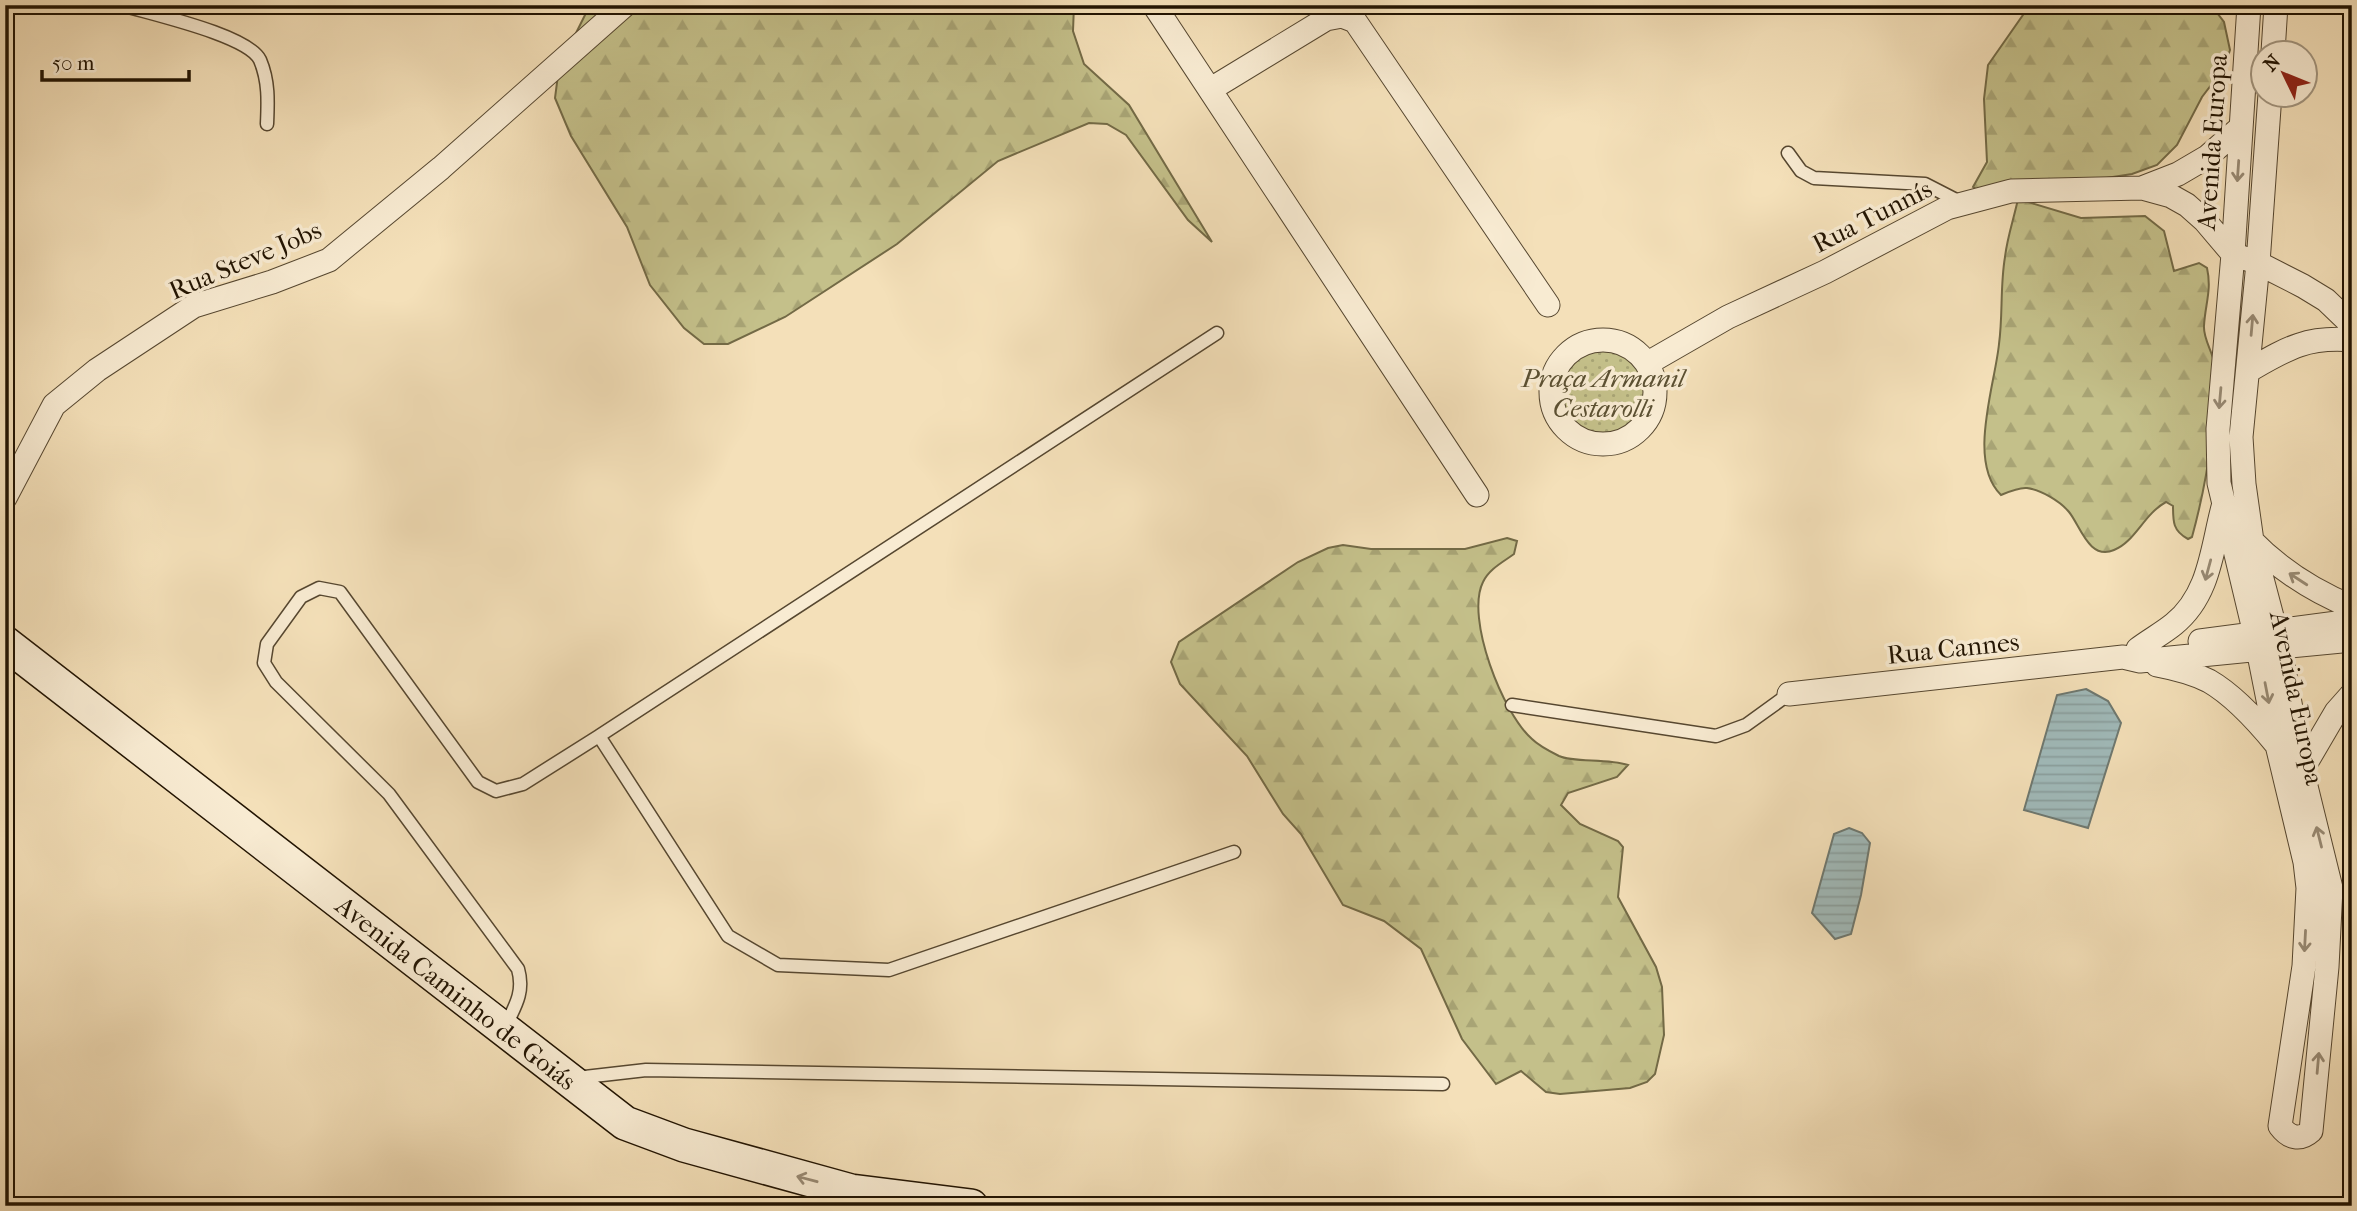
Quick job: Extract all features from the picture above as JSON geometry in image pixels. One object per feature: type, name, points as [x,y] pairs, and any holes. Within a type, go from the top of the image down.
[{"type":"main road","name":"Avenida Caminho de Goiás","points":[[5,643],[625,1123],[684,1145],[852,1191],[971,1206]]},
{"type":"street","name":"Rua Steve Jobs","points":[[5,498],[54,405],[97,370],[194,306],[272,282],[329,260],[441,168],[625,5]]},
{"type":"street","points":[[1154,5],[1477,495]]},
{"type":"street","name":"Avenida Europa","points":[[2249,5],[2233,254],[2218,429],[2218,483],[2267,641],[2330,888],[2327,967],[2311,1131],[2304,1137],[2294,1137],[2285,1133],[2280,1126],[2304,966],[2330,888]]},
{"type":"street","points":[[2274,38],[2276,5]]},
{"type":"street","points":[[1211,89],[1326,19],[1342,16],[1354,21],[1548,304]]},
{"type":"street","name":"Avenida Europa","points":[[2269,108],[2258,263],[2241,437],[2244,484],[2267,641],[2277,745],[2305,862],[2330,888]]},
{"type":"street","points":[[2142,188],[2178,174],[2207,157],[2241,127]]},
{"type":"street","points":[[2142,188],[2171,196],[2187,205],[2205,221],[2233,254],[2258,263],[2326,300],[2352,325]]},
{"type":"street","name":"Rua Tunnís","points":[[1648,363],[1728,317],[1825,272],[1947,208],[2011,191],[2142,188]]},
{"type":"street","points":[[2248,371],[2280,352],[2307,342],[2326,338],[2352,340]]},
{"type":"street","points":[[1604,339],[1621,342],[1636,350],[1648,363],[1655,379],[1656,396],[1651,413],[1642,428],[1628,438],[1611,444],[1594,444],[1577,438],[1564,427],[1554,412],[1550,396],[1555,370],[1571,350],[1586,341],[1604,339]]},
{"type":"street","points":[[2223,504],[2252,541],[2291,575],[2315,590],[2352,607]]},
{"type":"street","points":[[2134,656],[2176,622],[2201,592],[2209,571],[2223,504]]},
{"type":"street","name":"Rua Cannes","points":[[2267,641],[2352,621]]},
{"type":"street","name":"Rua Cannes","points":[[1789,694],[2267,641],[2352,640]]},
{"type":"street","points":[[2134,656],[2209,681],[2239,705],[2277,745]]},
{"type":"street","name":"Avenida Europa","points":[[2302,770],[2336,712],[2352,694]]},
{"type":"lane","points":[[122,5],[230,37],[259,57],[268,88],[267,124]]},
{"type":"lane","points":[[1788,153],[1801,171],[1814,178],[1925,184],[1963,204]]},
{"type":"lane","points":[[504,1031],[521,994],[522,983],[518,969],[389,794],[276,682],[264,663],[267,644],[301,597],[319,588],[340,592],[478,782],[496,790],[523,784],[1217,334]]},
{"type":"lane","points":[[1512,705],[1716,736],[1746,725],[1789,694]]},
{"type":"lane","points":[[599,736],[728,936],[778,964],[889,971],[1234,852]]},
{"type":"lane","points":[[565,1079],[646,1070],[1443,1084]]},
{"type":"green space","points":[[590,5],[1074,5],[1073,31],[1084,64],[1129,105],[1212,242],[1188,220],[1126,135],[1107,124],[1089,123],[998,161],[897,244],[785,317],[728,344],[704,344],[684,328],[650,285],[627,227],[571,136],[555,98],[559,67]]},
{"type":"green space","points":[[2027,5],[2211,5],[2224,22],[2230,50],[2224,68],[2202,97],[2177,145],[2157,165],[2132,174],[1997,195],[1984,194],[1973,187],[1987,162],[1984,99],[1988,65],[2025,12]]},
{"type":"green space","points":[[2018,199],[2081,218],[2145,216],[2164,231],[2174,271],[2199,263],[2207,268],[2209,290],[2204,331],[2215,367],[2214,410],[2206,474],[2192,537],[2188,539],[2177,529],[2173,506],[2166,502],[2152,513],[2128,541],[2114,550],[2098,551],[2086,540],[2069,512],[2055,500],[2027,488],[2001,495],[1991,481],[1984,444],[1986,422],[1999,344],[2006,250]]},
{"type":"green space","name":"Praça Armanil Cestarolli","points":[[1603,345],[1621,349],[1636,359],[1646,374],[1650,392],[1646,410],[1636,425],[1621,435],[1603,439],[1585,435],[1570,425],[1560,410],[1556,392],[1560,374],[1570,359],[1585,349]]},
{"type":"green space","points":[[1507,538],[1517,541],[1514,554],[1493,570],[1483,582],[1479,598],[1479,618],[1490,665],[1510,709],[1532,739],[1559,756],[1628,765],[1617,777],[1568,793],[1561,805],[1580,824],[1618,841],[1623,847],[1618,897],[1656,967],[1662,987],[1664,1035],[1655,1074],[1647,1082],[1630,1088],[1560,1094],[1546,1092],[1521,1071],[1496,1084],[1462,1039],[1421,949],[1384,921],[1343,905],[1301,834],[1283,814],[1247,756],[1180,684],[1171,662],[1179,642],[1298,562],[1328,548],[1343,545],[1371,549],[1465,549]]},
{"type":"water","points":[[2086,689],[2108,701],[2121,723],[2088,828],[2024,810],[2057,695]]},
{"type":"water","points":[[1849,828],[1862,833],[1870,843],[1851,934],[1835,939],[1812,913],[1834,834]]}]
